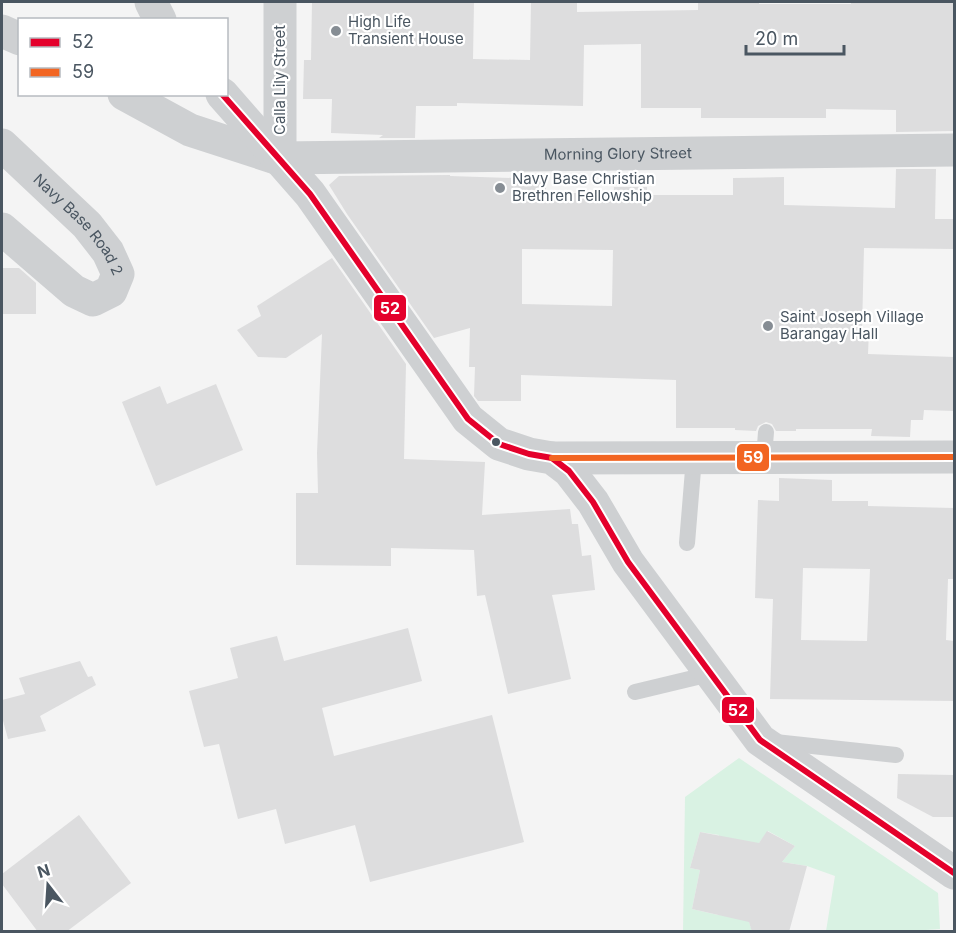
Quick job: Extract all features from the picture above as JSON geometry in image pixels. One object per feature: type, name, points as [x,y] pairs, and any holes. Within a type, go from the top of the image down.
[{"type":"street","points":[[151,2],[159,18]]},
{"type":"street","name":"Calla Lily Street","points":[[279,158],[280,2]]},
{"type":"street","points":[[2,32],[18,38]]},
{"type":"street","points":[[2,48],[18,46]]},
{"type":"street","points":[[127,96],[171,121],[195,131],[279,158]]},
{"type":"street","points":[[224,96],[310,194],[468,419],[499,444],[529,454],[552,458],[694,458],[765,445],[954,457]]},
{"type":"street","name":"Navy Base Road 2","points":[[2,144],[87,225],[108,252],[118,274],[111,291],[93,300],[74,291],[2,230]]},
{"type":"street","name":"Morning Glory Street","points":[[279,158],[501,161],[954,150]]},
{"type":"street","points":[[552,458],[569,471],[593,502],[628,562],[760,740],[954,873]]},
{"type":"lane","points":[[687,543],[694,458]]},
{"type":"lane","points":[[635,692],[710,674]]},
{"type":"lane","points":[[760,740],[896,755]]},
{"type":"green space","points":[[739,758],[938,893],[940,929],[898,932],[826,931],[835,876],[807,866],[782,862],[795,846],[768,831],[753,851],[716,845],[719,835],[700,832],[690,868],[700,870],[692,909],[718,915],[744,906],[752,931],[683,932],[685,797]]},
{"type":"building","points":[[312,2],[474,2],[473,59],[530,60],[531,2],[577,2],[577,12],[698,10],[698,2],[851,4],[851,2],[954,2],[954,131],[896,132],[896,110],[826,109],[826,118],[701,118],[701,108],[641,108],[641,44],[584,45],[583,106],[457,103],[457,106],[416,106],[415,138],[379,138],[383,135],[331,133],[332,99],[303,99],[304,60],[311,60]]},
{"type":"building","points":[[896,169],[936,169],[935,219],[954,219],[954,249],[864,248],[862,330],[869,330],[868,354],[954,357],[954,411],[924,410],[923,420],[911,420],[910,437],[871,436],[872,429],[776,431],[772,424],[766,422],[758,426],[756,431],[735,430],[735,428],[676,428],[676,380],[521,375],[521,401],[478,401],[474,396],[475,367],[469,367],[470,328],[434,338],[329,185],[339,176],[450,175],[546,179],[546,193],[614,193],[614,187],[647,187],[647,195],[733,195],[733,178],[784,177],[784,205],[895,208]],"holes":[[[522,249],[613,250],[612,306],[522,304]]]},
{"type":"building","points":[[332,258],[406,364],[404,459],[485,462],[482,515],[570,509],[572,524],[578,524],[582,556],[591,555],[595,590],[552,595],[571,679],[508,694],[485,595],[477,596],[474,550],[391,548],[391,566],[296,565],[296,493],[318,493],[317,453],[322,334],[286,358],[258,357],[237,330],[261,316],[257,306]]},
{"type":"building","points":[[2,268],[19,268],[36,283],[36,314],[2,314]]},
{"type":"building","points":[[216,384],[243,450],[156,486],[122,402],[160,386],[167,404]]},
{"type":"building","points":[[779,478],[832,480],[832,501],[868,501],[868,506],[954,508],[954,579],[948,579],[946,640],[954,641],[954,701],[770,699],[773,599],[755,598],[758,500],[779,501]],"holes":[[[803,568],[870,569],[867,641],[801,640]]]},
{"type":"building","points":[[408,628],[422,681],[322,708],[334,756],[492,715],[524,842],[370,882],[355,825],[285,844],[276,809],[238,819],[219,744],[204,747],[189,691],[238,678],[230,648],[277,636],[284,661]]},
{"type":"building","points":[[80,661],[88,677],[92,676],[96,685],[40,716],[46,731],[8,739],[2,717],[2,700],[25,694],[19,678]]},
{"type":"building","points":[[898,774],[954,775],[954,817],[933,817],[897,798]]},
{"type":"building","points":[[79,815],[131,883],[66,932],[38,932],[2,884],[2,874]]},
{"type":"building","points":[[767,831],[795,846],[782,862],[807,866],[789,932],[752,932],[749,922],[692,909],[700,870],[690,868],[700,832],[759,843]]},
{"type":"transit line","name":"52","points":[[224,96],[310,194],[468,419],[499,444],[529,454],[552,458],[569,471],[593,502],[628,562],[760,740],[954,873]]},
{"type":"transit line","name":"59","points":[[552,458],[954,457]]},
{"type":"place","name":"High Life Transient House","points":[[336,31]]},
{"type":"place","name":"Navy Base Christian Brethren Fellowship","points":[[500,188]]},
{"type":"place","name":"Saint Joseph Village Barangay Hall","points":[[768,326]]}]
